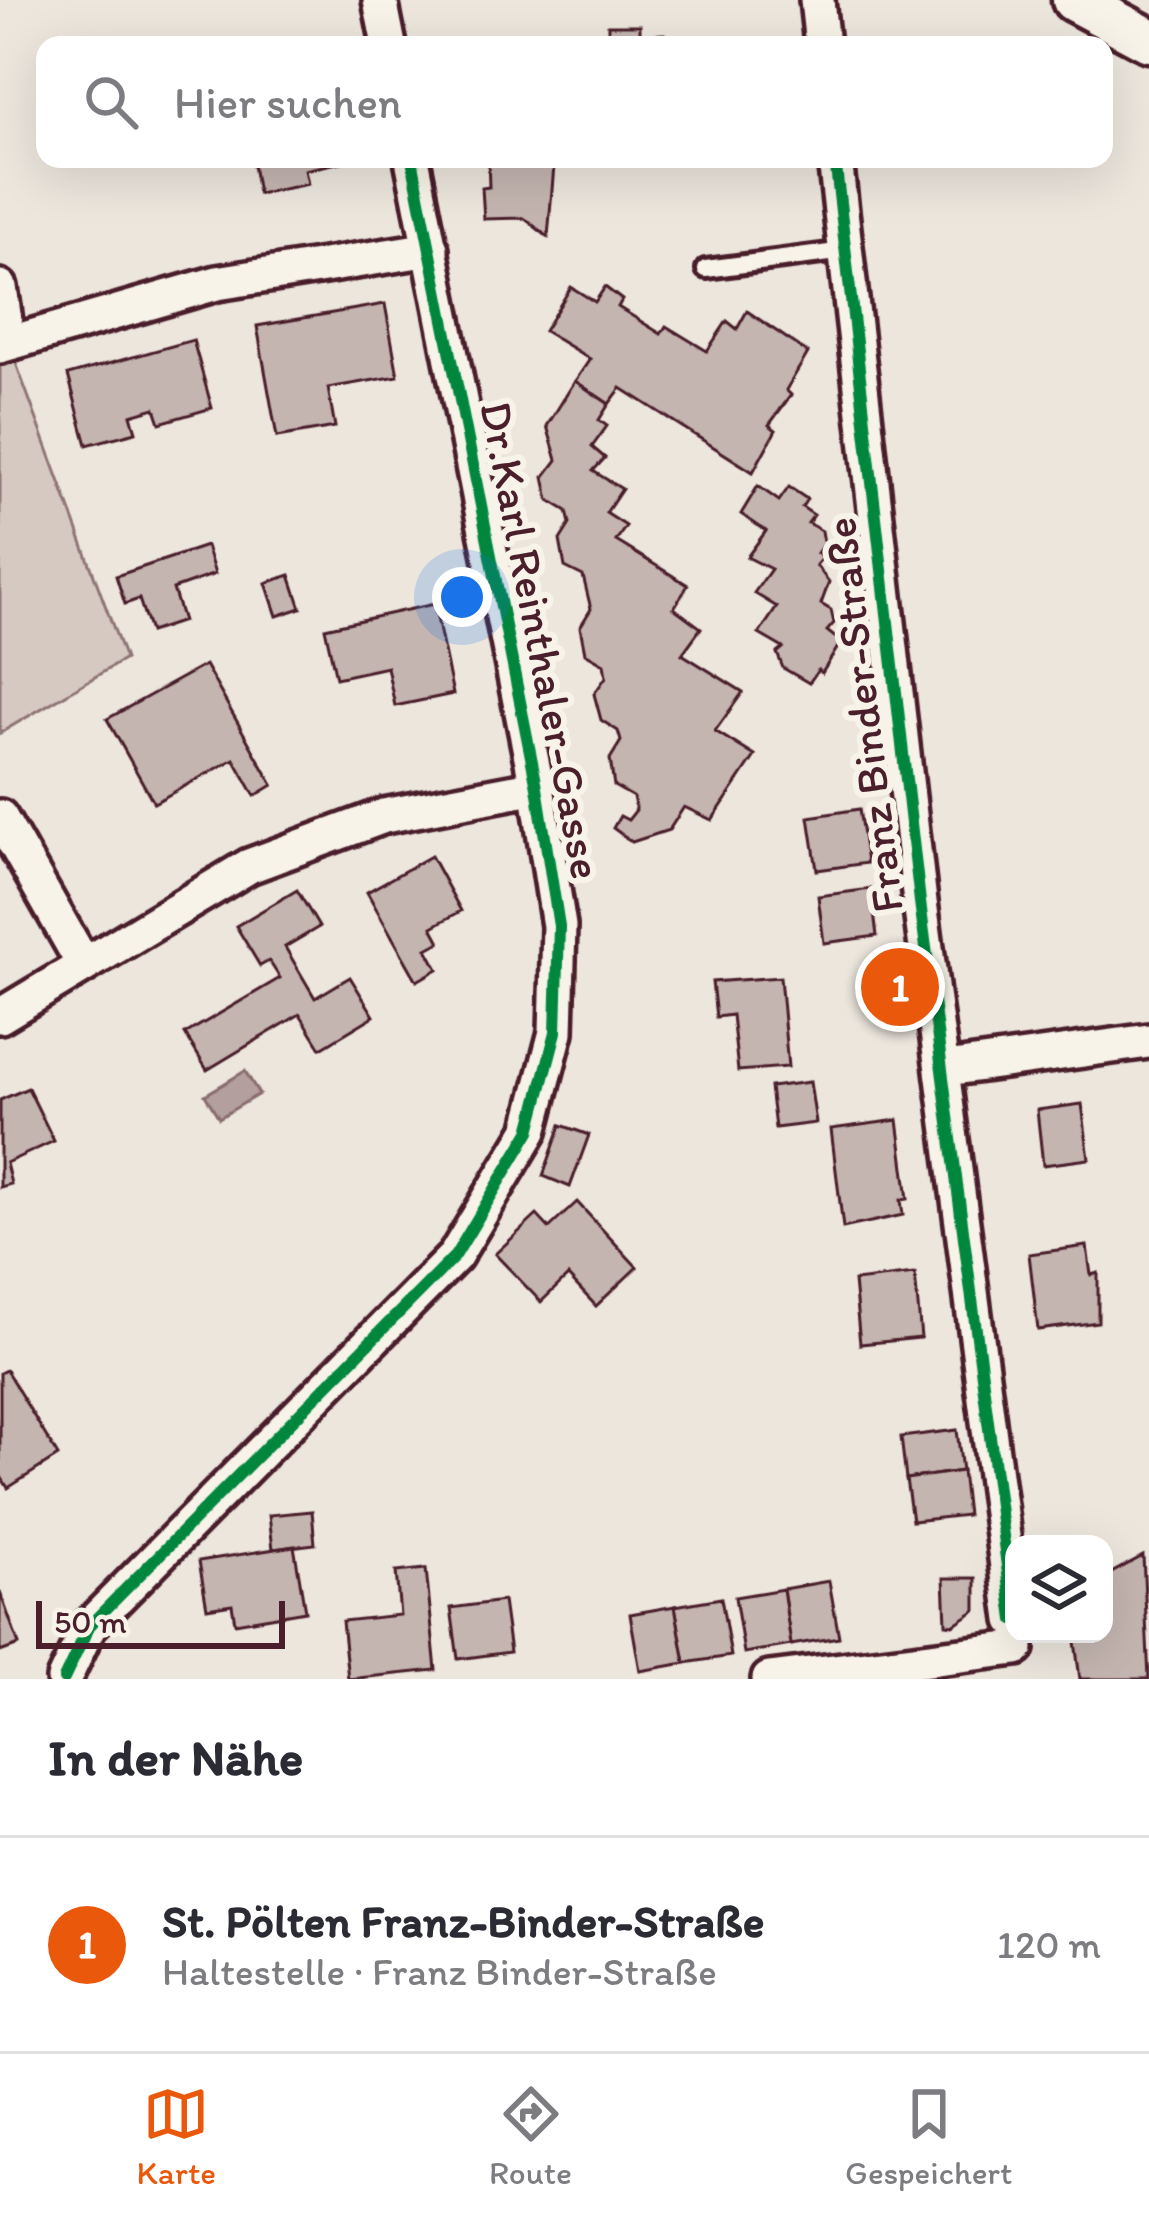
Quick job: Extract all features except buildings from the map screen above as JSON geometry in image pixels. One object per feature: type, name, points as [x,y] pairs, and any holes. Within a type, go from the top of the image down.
[{"type":"street","points":[[380,0],[387,36]]},
{"type":"street","points":[[817,0],[821,36]]},
{"type":"street","points":[[1074,0],[1149,40]]},
{"type":"street","name":"Dr.Karl Reinthaler-Gasse","points":[[64,1679],[89,1626],[454,1256],[530,1131],[556,1032],[559,926],[538,787],[414,168]]},
{"type":"street","name":"Franz Binder-Straße","points":[[836,168],[920,902],[946,1069],[1017,1645]]},
{"type":"street","points":[[0,287],[4,344],[217,283],[430,249]]},
{"type":"street","points":[[0,1016],[249,866],[384,816],[538,787]]},
{"type":"street","points":[[0,817],[84,964]]},
{"type":"street","points":[[946,1069],[1149,1041]]},
{"type":"street","points":[[769,1679],[1017,1645]]},
{"type":"lane","points":[[706,269],[845,251]]},
{"type":"shaded area","points":[[13,355],[125,659],[0,733],[0,361]]},
{"type":"shaded area","points":[[245,1071],[259,1094],[219,1118],[205,1095]]},
{"type":"cycle path","points":[[64,1679],[89,1626],[455,1256],[530,1131],[556,1032],[559,926],[537,787],[414,168]]},
{"type":"cycle path","points":[[836,168],[920,902],[1005,1551]]},
{"type":"place","name":"St. Pölten Franz-Binder-Straße","points":[[900,987]]}]
